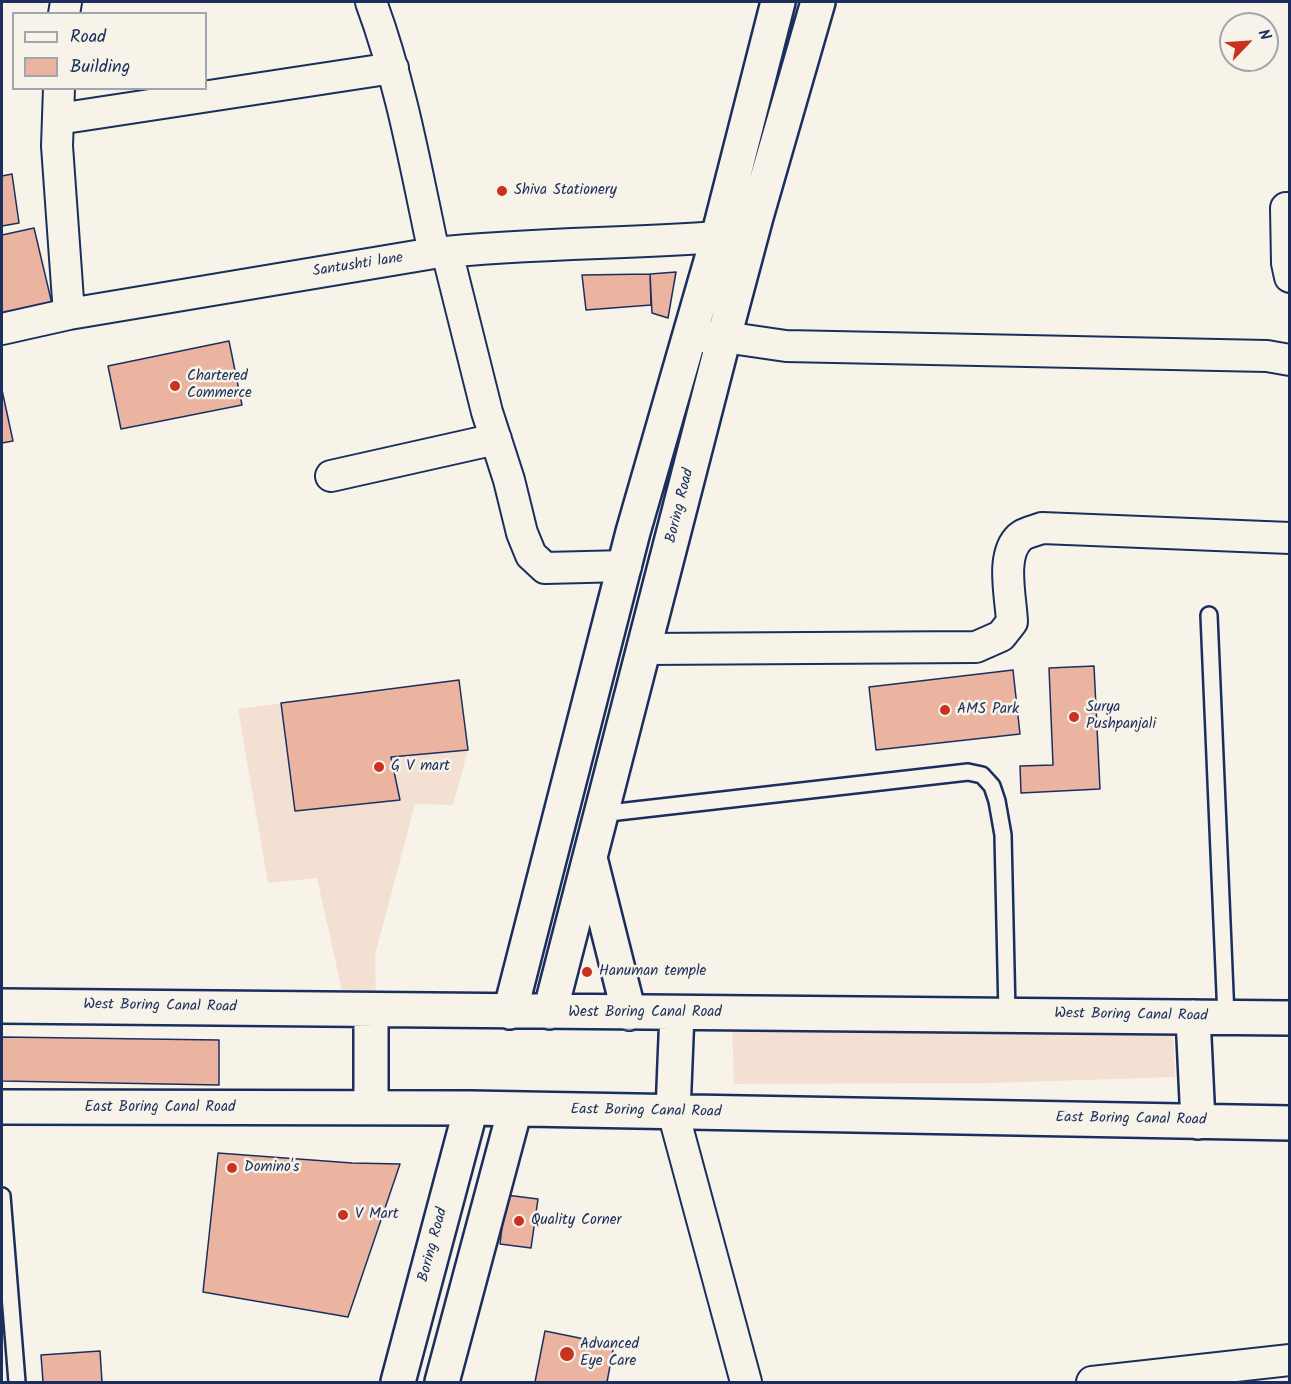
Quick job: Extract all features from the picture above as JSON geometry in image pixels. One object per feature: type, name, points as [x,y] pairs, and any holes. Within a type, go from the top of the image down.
[{"type":"main road","points":[[510,1012],[633,532],[718,237],[778,2]]},
{"type":"main road","name":"Boring Road","points":[[550,1012],[724,337],[818,2]]},
{"type":"main road","points":[[590,858],[629,1013]]},
{"type":"main road","name":"West Boring Canal Road","points":[[2,1005],[510,1012],[1007,1014],[1290,1018]]},
{"type":"main road","points":[[371,1010],[371,1108]]},
{"type":"main road","points":[[673,1112],[677,1013]]},
{"type":"main road","points":[[1193,1017],[1198,1122]]},
{"type":"main road","name":"East Boring Canal Road","points":[[2,1107],[471,1108],[1290,1123]]},
{"type":"main road","name":"Boring Road","points":[[398,1383],[471,1108]]},
{"type":"main road","points":[[442,1383],[515,1109]]},
{"type":"street","points":[[371,2],[393,68],[440,253],[510,480],[522,533],[531,555],[545,568],[626,566]]},
{"type":"street","points":[[58,119],[393,68]]},
{"type":"street","points":[[59,90],[57,146],[69,314]]},
{"type":"street","points":[[1290,208],[1286,208],[1287,263],[1290,277]]},
{"type":"street","name":"Santushti lane","points":[[2,329],[69,314],[440,253],[493,247],[653,242],[718,237]]},
{"type":"street","points":[[688,337],[724,337],[786,346],[1267,356],[1290,360]]},
{"type":"street","points":[[331,476],[496,439]]},
{"type":"street","points":[[644,649],[976,647],[1001,636],[1012,622],[1008,568],[1010,549],[1022,536],[1042,528],[1290,538]]},
{"type":"street","points":[[673,1112],[746,1383]]},
{"type":"street","points":[[1092,1383],[1290,1360]]},
{"type":"lane","points":[[1209,615],[1226,1017]]},
{"type":"lane","points":[[600,814],[968,772],[982,775],[992,786],[1003,835],[1007,1014]]},
{"type":"lane","points":[[2,1196],[17,1383]]},
{"type":"shaded area","points":[[459,680],[468,750],[453,805],[415,804],[375,955],[376,1000],[345,1004],[317,878],[268,883],[238,709]]},
{"type":"shaded area","points":[[732,1023],[1173,1023],[1175,1077],[992,1083],[734,1084]]},
{"type":"building","points":[[12,174],[19,223],[2,226],[2,176]]},
{"type":"building","points":[[34,228],[53,308],[2,320],[2,235]]},
{"type":"building","points":[[676,272],[668,318],[652,313],[650,274]]},
{"type":"building","points":[[650,274],[651,305],[586,310],[582,275]]},
{"type":"building","name":"Chartered Commerce","points":[[229,341],[242,405],[121,429],[108,366]]},
{"type":"building","points":[[2,390],[13,441],[2,443]]},
{"type":"building","name":"Surya Pushpanjali","points":[[1094,666],[1100,789],[1021,793],[1020,766],[1053,765],[1049,668]]},
{"type":"building","name":"AMS Park","points":[[1013,670],[1020,734],[876,750],[869,687]]},
{"type":"building","points":[[459,680],[468,750],[391,757],[400,800],[295,811],[281,703]]},
{"type":"building","points":[[2,1037],[219,1040],[219,1085],[2,1081]]},
{"type":"building","points":[[218,1153],[352,1163],[400,1164],[348,1317],[203,1292]]},
{"type":"building","name":"Quality Corner","points":[[506,1195],[538,1199],[531,1248],[500,1244]]},
{"type":"building","points":[[545,1331],[614,1345],[607,1382],[535,1382]]},
{"type":"building","points":[[100,1351],[102,1382],[43,1382],[41,1355]]},
{"type":"place","name":"Shiva Stationery","points":[[502,191]]},
{"type":"place","name":"Chartered Commerce","points":[[175,386]]},
{"type":"place","name":"AMS Park","points":[[945,710]]},
{"type":"place","name":"Surya Pushpanjali","points":[[1074,717]]},
{"type":"place","name":"G V mart","points":[[379,767]]},
{"type":"place","name":"Hanuman temple","points":[[587,972]]},
{"type":"place","name":"Domino's","points":[[232,1168]]},
{"type":"place","name":"V Mart","points":[[343,1215]]},
{"type":"place","name":"Quality Corner","points":[[519,1221]]},
{"type":"place","name":"Advanced Eye Care","points":[[567,1354]]}]
